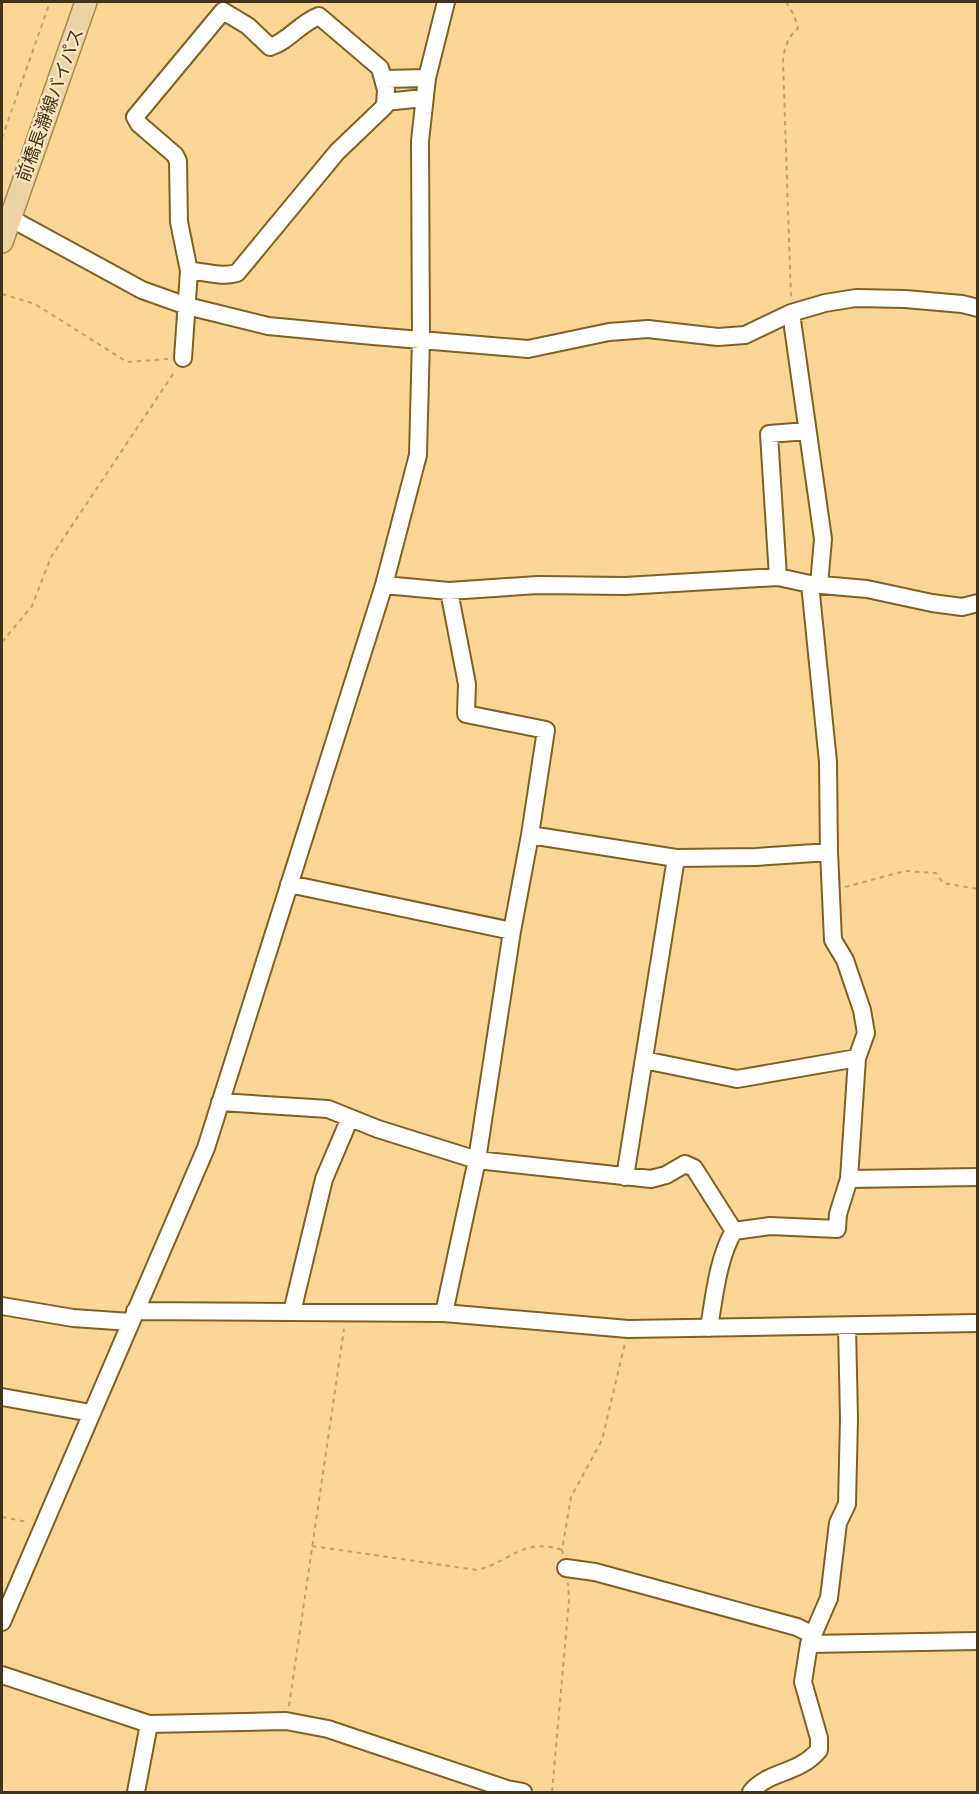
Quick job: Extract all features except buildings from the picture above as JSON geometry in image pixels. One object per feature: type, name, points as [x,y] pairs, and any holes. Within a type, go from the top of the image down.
[{"type":"main road","name":"前橋長瀞線バイパス","points":[[2,242],[86,2]]},
{"type":"street","points":[[229,2],[254,18],[248,26]]},
{"type":"street","points":[[2,1622],[206,1148],[384,585],[418,455],[421,339],[420,141],[427,78],[446,2]]},
{"type":"street","points":[[183,358],[189,271],[179,222],[178,160],[139,124],[135,117],[223,11],[248,26],[270,47],[280,44],[310,19],[319,16],[380,68],[386,90],[385,106],[337,152],[237,273],[225,276],[189,271]]},
{"type":"street","points":[[383,79],[427,78]]},
{"type":"street","points":[[385,102],[424,98]]},
{"type":"street","points":[[10,218],[142,290],[187,306],[268,326],[373,336],[528,349],[609,332],[648,329],[718,337],[745,334],[791,313],[825,303],[856,298],[905,299],[962,304],[978,308]]},
{"type":"street","points":[[734,1231],[770,1226],[837,1229],[838,1214],[849,1179],[857,1058],[866,1033],[862,1010],[845,960],[833,940],[828,762],[815,585],[823,538],[791,313]]},
{"type":"street","points":[[778,577],[769,434],[807,431]]},
{"type":"street","points":[[384,585],[449,591],[538,585],[625,586],[778,577],[815,585],[867,589],[932,603],[962,606],[978,603]]},
{"type":"street","points":[[444,1313],[477,1160],[546,730],[466,714],[467,684],[449,591]]},
{"type":"street","points":[[530,835],[676,858],[756,857],[829,852]]},
{"type":"street","points":[[625,1177],[676,858]]},
{"type":"street","points":[[289,884],[512,931]]},
{"type":"street","points":[[644,1060],[737,1079],[857,1058]]},
{"type":"street","points":[[220,1102],[328,1109],[477,1160],[651,1179],[666,1175],[685,1164],[694,1168],[734,1231]]},
{"type":"street","points":[[292,1311],[324,1179],[350,1118]]},
{"type":"street","points":[[849,1179],[978,1177]]},
{"type":"street","points":[[709,1328],[717,1279],[729,1239],[734,1231]]},
{"type":"street","points":[[2,1306],[73,1318],[292,1311],[444,1313],[628,1329],[978,1323]]},
{"type":"street","points":[[751,1792],[762,1781],[802,1765],[819,1750],[819,1738],[803,1682],[811,1640],[829,1598],[838,1523],[847,1504],[849,1419],[847,1326]]},
{"type":"street","points":[[2,1397],[91,1413]]},
{"type":"street","points":[[567,1568],[595,1572],[797,1627],[811,1640],[978,1641]]},
{"type":"street","points":[[2,1675],[149,1724],[286,1721],[328,1729],[507,1789],[523,1792]]},
{"type":"street","points":[[136,1792],[149,1724]]},
{"type":"path","points":[[2,138],[50,2]]},
{"type":"path","points":[[786,2],[794,15],[798,28],[784,48],[783,61],[791,313]]},
{"type":"path","points":[[2,294],[35,304],[127,362],[183,358]]},
{"type":"path","points":[[2,642],[32,606],[51,557],[183,358]]},
{"type":"path","points":[[831,891],[905,870],[936,873],[943,883],[978,889]]},
{"type":"path","points":[[286,1721],[347,1312]]},
{"type":"path","points":[[2,1517],[44,1524]]},
{"type":"path","points":[[312,1546],[477,1570],[493,1566],[518,1550],[549,1546],[561,1550]]}]
